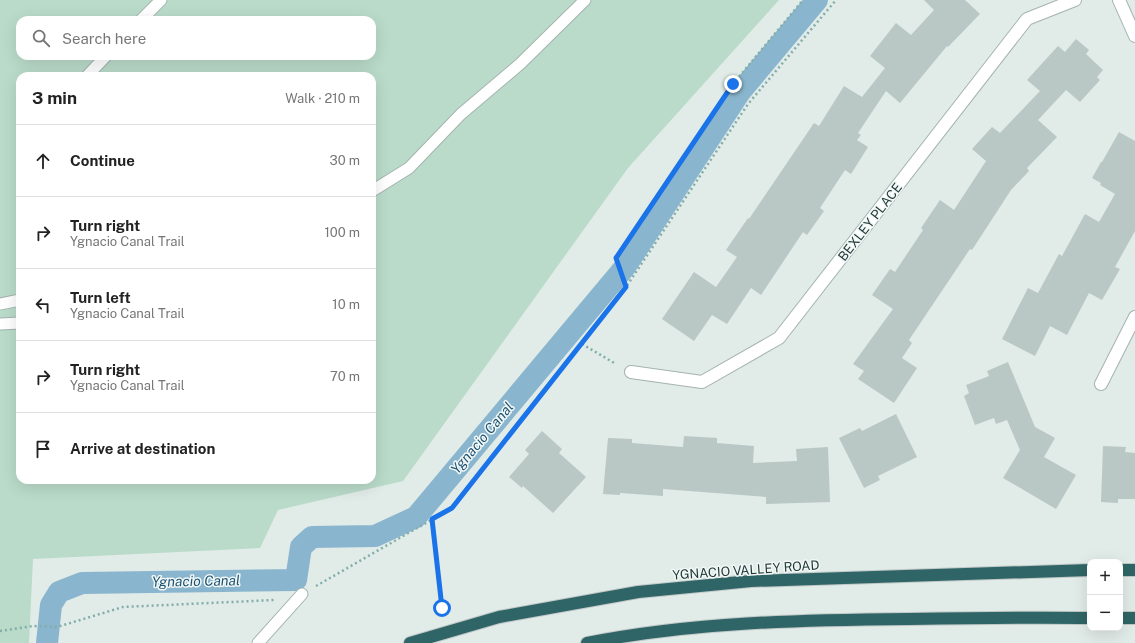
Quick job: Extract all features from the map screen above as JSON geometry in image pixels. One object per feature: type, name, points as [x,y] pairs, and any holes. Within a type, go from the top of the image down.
[{"type":"highway","name":"YGNACIO VALLEY ROAD","points":[[410,643],[499,617],[630,594],[752,581],[1087,570]]},
{"type":"highway","points":[[1123,570],[1135,570]]},
{"type":"highway","points":[[587,643],[625,635],[741,624],[833,619],[1087,618]]},
{"type":"highway","points":[[1123,618],[1135,618]]},
{"type":"street","name":"BEXLEY PLACE","points":[[631,372],[702,382],[780,338],[1027,19],[1075,0]]},
{"type":"street","points":[[1119,0],[1135,36]]},
{"type":"street","points":[[1101,384],[1135,317]]},
{"type":"lane","points":[[145,16],[160,0]]},
{"type":"lane","points":[[376,189],[409,168],[460,114],[520,64],[585,0]]},
{"type":"lane","points":[[91,72],[102,60]]},
{"type":"lane","points":[[0,304],[16,301]]},
{"type":"lane","points":[[0,324],[16,322]]},
{"type":"lane","points":[[258,643],[302,594]]},
{"type":"path","points":[[626,287],[616,258],[733,84],[803,0]]},
{"type":"path","points":[[302,594],[452,508],[626,287],[748,104],[836,0]]},
{"type":"path","points":[[582,344],[631,372]]},
{"type":"path","points":[[432,519],[444,633]]},
{"type":"path","points":[[0,631],[33,626],[57,627],[123,607],[274,600]]},
{"type":"green space","points":[[0,0],[779,0],[628,168],[403,481],[278,510],[260,548],[33,559],[29,643],[0,643]]},
{"type":"building","points":[[924,0],[965,0],[980,14],[948,47],[947,46],[900,103],[886,91],[858,133],[861,135],[857,140],[868,147],[851,174],[845,170],[820,208],[824,211],[807,235],[803,232],[761,295],[751,288],[727,324],[712,315],[694,341],[662,319],[694,272],[716,287],[737,257],[726,250],[748,218],[749,219],[814,123],[819,126],[844,86],[862,97],[885,68],[870,56],[896,23],[911,35],[934,10]]},
{"type":"building","points":[[1076,39],[1089,50],[1086,54],[1103,70],[1097,77],[1100,80],[1080,102],[1066,90],[1038,120],[1057,137],[1027,168],[1029,171],[1011,190],[972,250],[970,249],[909,340],[912,343],[902,358],[917,368],[894,403],[858,379],[864,371],[853,364],[893,309],[872,295],[890,269],[895,272],[923,230],[921,228],[940,200],[954,210],[986,161],[972,149],[992,127],[1000,133],[1040,91],[1027,80],[1058,46],[1065,52]]},
{"type":"building","points":[[1119,132],[1135,141],[1135,231],[1115,267],[1120,269],[1102,300],[1089,293],[1067,335],[1050,326],[1035,356],[1002,339],[1028,288],[1038,293],[1059,254],[1062,256],[1085,214],[1099,222],[1115,194],[1092,178]]},
{"type":"building","points":[[1008,362],[1035,427],[1055,438],[1044,457],[1076,475],[1056,509],[1003,478],[1020,450],[1007,420],[996,424],[994,418],[975,425],[964,396],[969,393],[966,385],[989,376],[987,371]]},
{"type":"building","points":[[896,414],[917,457],[878,476],[880,480],[864,488],[839,438],[860,428],[862,431]]},
{"type":"building","points":[[542,431],[562,449],[559,453],[586,477],[553,513],[523,486],[522,488],[509,477],[529,454],[525,450]]},
{"type":"building","points":[[684,436],[717,438],[717,443],[754,446],[753,463],[797,461],[796,449],[828,447],[830,502],[766,504],[766,497],[663,489],[663,496],[620,493],[620,495],[603,494],[608,438],[632,439],[632,443],[683,447]]},
{"type":"building","points":[[1103,446],[1126,447],[1125,452],[1135,453],[1135,499],[1118,499],[1118,503],[1101,502]]},
{"type":"waterway","name":"Ygnacio Canal","points":[[47,643],[51,605],[59,592],[82,583],[296,580],[301,547],[312,537],[375,536],[416,517],[625,267],[740,92],[817,0]]},
{"type":"route","points":[[442,608],[432,519],[452,508],[626,287],[616,258],[733,84]]}]
